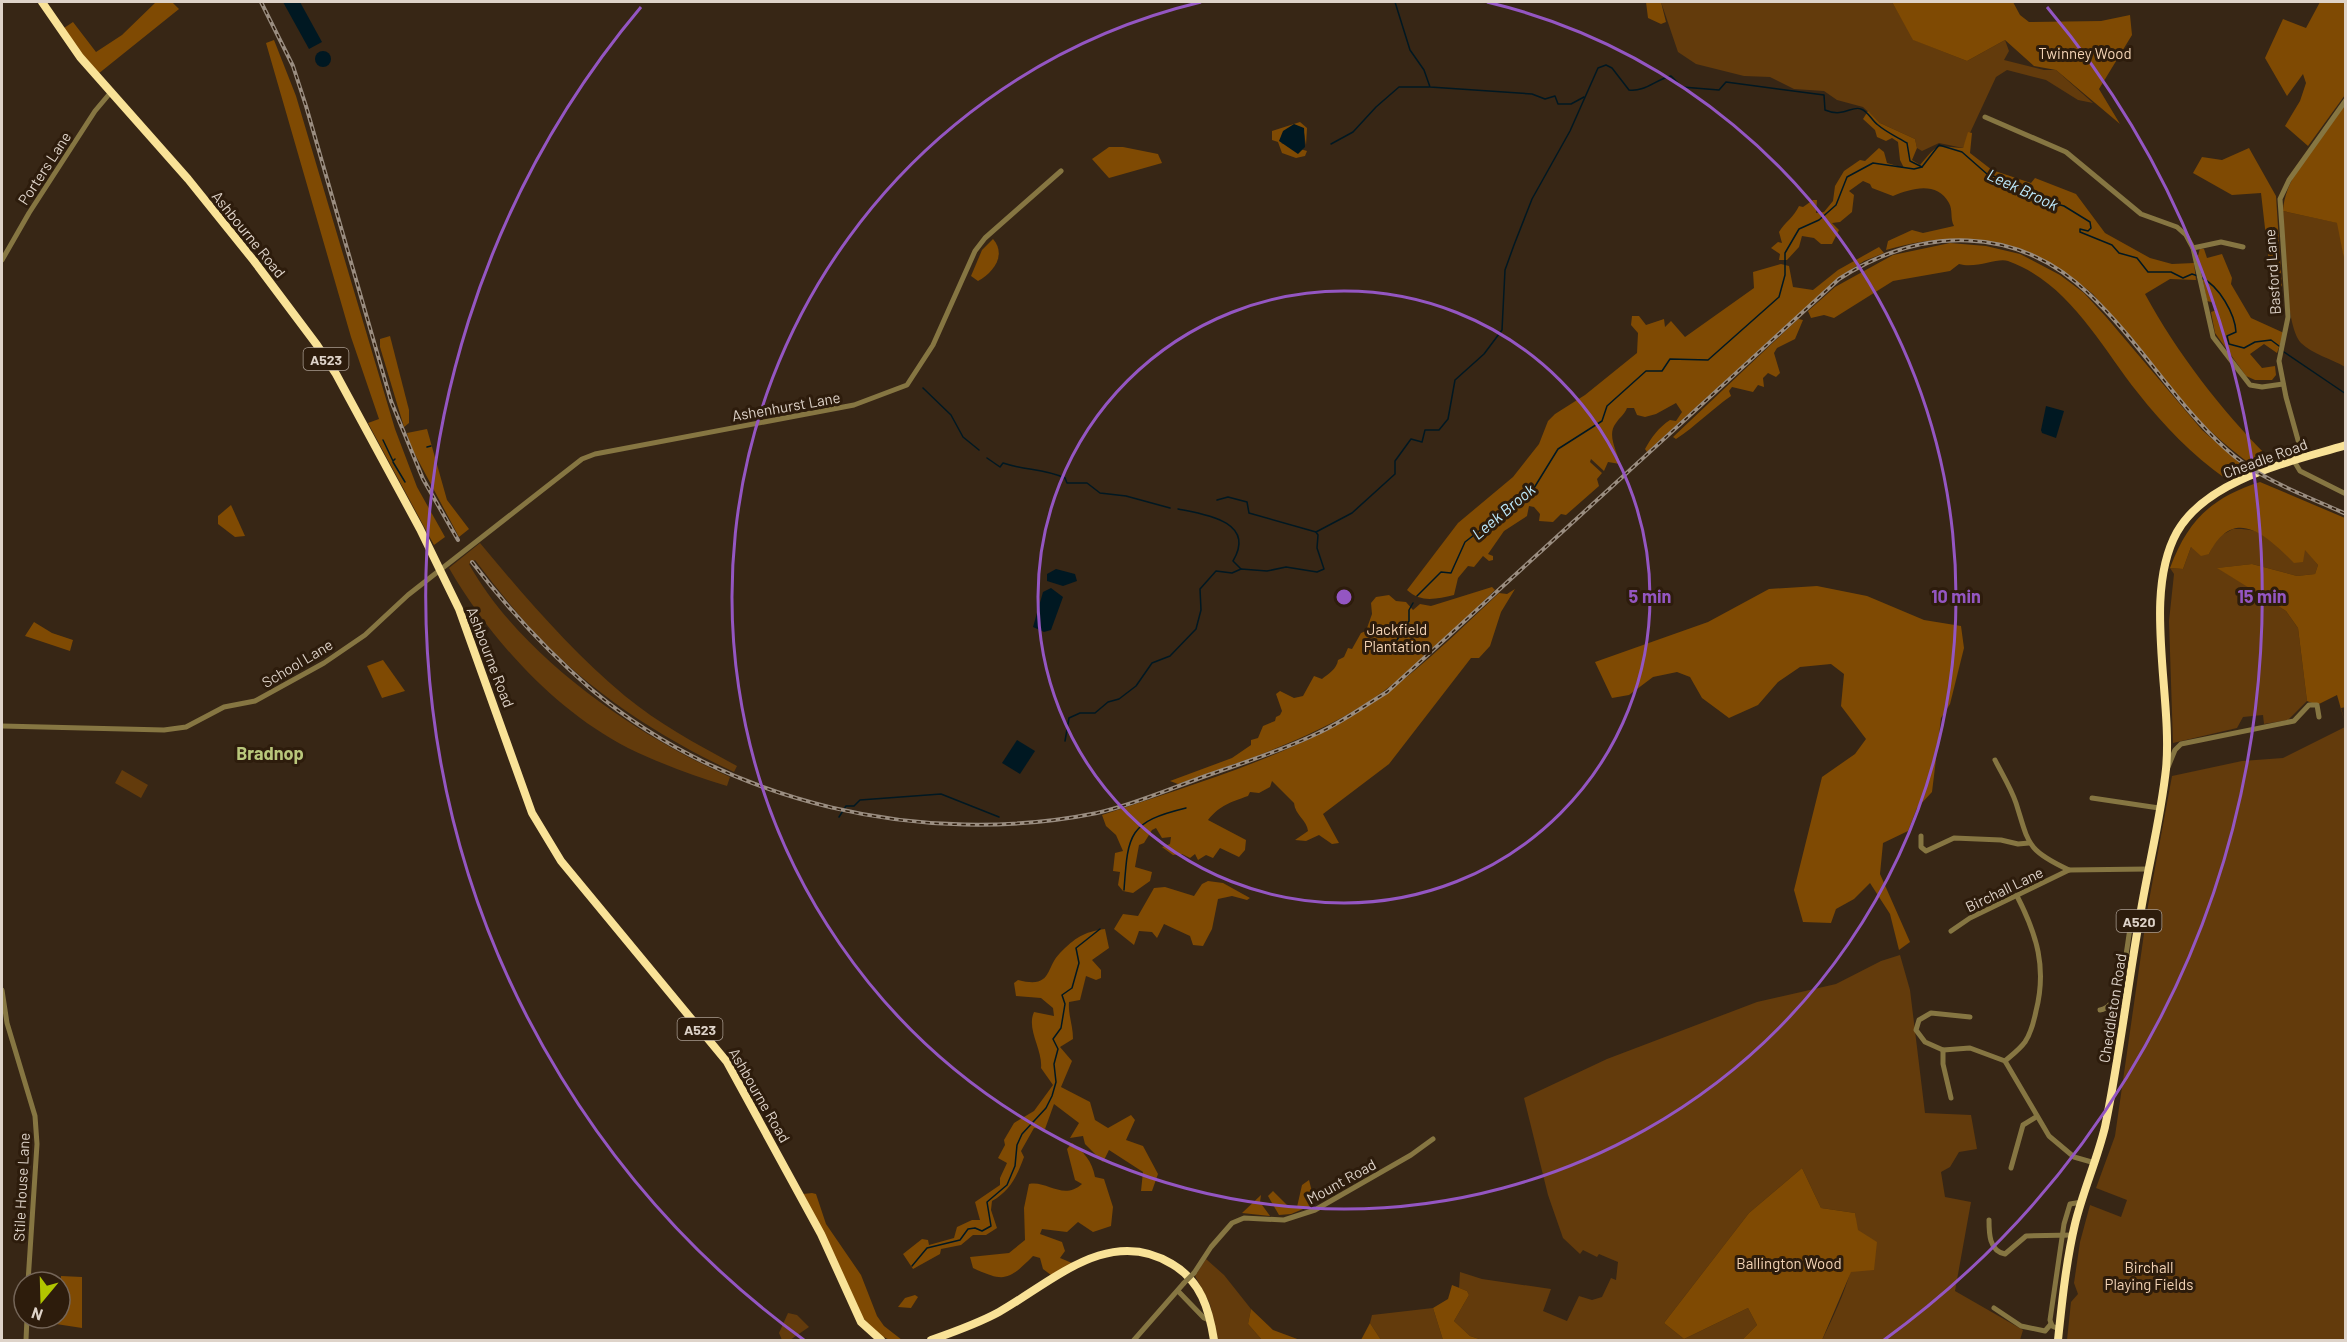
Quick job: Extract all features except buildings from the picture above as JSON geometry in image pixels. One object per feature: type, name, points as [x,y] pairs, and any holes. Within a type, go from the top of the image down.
[{"type":"highway","name":"Ashbourne Road","points":[[42,2],[66,40],[188,179],[266,276],[317,345],[362,420],[463,619],[532,813],[561,861],[727,1062],[822,1234],[861,1322],[881,1341]]},
{"type":"highway","name":"Cheadle Road","points":[[2199,506],[2231,484],[2346,444]]},
{"type":"highway","name":"Cheddleton Road","points":[[2058,1341],[2073,1235],[2095,1163],[2123,1033],[2139,923],[2166,772],[2166,714],[2160,600],[2162,573],[2179,530],[2199,506]]},
{"type":"highway","points":[[931,1341],[989,1317],[1090,1258],[1118,1250],[1152,1254],[1184,1271],[1202,1294],[1214,1341]]},
{"type":"street","name":"Porters Lane","points":[[2,260],[29,213],[95,111],[111,92]]},
{"type":"street","name":"Basford Lane","points":[[2303,458],[2283,384],[2279,355],[2288,317],[2280,199],[2289,180],[2346,100]]},
{"type":"street","points":[[1984,117],[2066,152],[2141,214],[2182,231],[2193,248],[2213,338],[2245,381],[2255,387],[2283,384]]},
{"type":"street","name":"Ashenhurst Lane","points":[[440,572],[565,470],[595,454],[854,405],[907,385],[933,345],[975,251],[985,238],[1061,171]]},
{"type":"street","points":[[2193,248],[2221,242],[2243,247]]},
{"type":"street","points":[[2294,461],[2300,471],[2346,494]]},
{"type":"street","name":"School Lane","points":[[2,726],[164,730],[186,727],[224,707],[255,702],[324,663],[365,635],[408,595],[440,572]]},
{"type":"street","points":[[2166,772],[2175,750],[2181,744],[2294,721],[2309,705],[2317,705],[2319,717]]},
{"type":"street","name":"Birchall Lane","points":[[1995,760],[2016,803],[2020,824],[2029,843],[2041,855],[2069,870]]},
{"type":"street","points":[[2092,798],[2159,808]]},
{"type":"street","points":[[1921,836],[1921,847],[1926,851],[1954,838],[2029,843]]},
{"type":"street","name":"Birchall Lane","points":[[1952,931],[1970,918],[2069,870],[2148,869]]},
{"type":"street","points":[[2006,1061],[2024,1044],[2031,1030],[2039,1000],[2042,973],[2036,935],[2017,896]]},
{"type":"street","points":[[2100,1010],[2106,1009],[2115,1000],[2130,929],[2133,922],[2139,923]]},
{"type":"street","name":"Stile House Lane","points":[[2,990],[7,1023],[37,1128],[29,1270]]},
{"type":"street","points":[[1970,1017],[1930,1013],[1919,1020],[1916,1030],[1920,1038],[1944,1050],[1970,1048],[2006,1061],[2036,1117],[2049,1136],[2065,1152],[2095,1163]]},
{"type":"street","points":[[1944,1050],[1943,1064],[1951,1098]]},
{"type":"street","points":[[2011,1168],[2023,1125],[2036,1117]]},
{"type":"street","name":"Mount Road","points":[[1134,1341],[1194,1273],[1211,1247],[1232,1223],[1244,1218],[1284,1220],[1315,1210],[1411,1155],[1433,1139]]},
{"type":"street","points":[[1994,1308],[2021,1326],[2045,1331],[2051,1324],[2062,1235],[2070,1204],[2082,1202]]},
{"type":"street","points":[[1989,1220],[1992,1245],[1998,1252],[2005,1254],[2026,1236],[2073,1235]]},
{"type":"street","points":[[1178,1291],[1207,1319]]},
{"type":"street","points":[[2051,1324],[2059,1329]]},
{"type":"green space","points":[[156,2],[172,2],[179,9],[98,74],[61,30],[73,22],[96,52],[122,35]]},
{"type":"green space","points":[[1646,2],[1661,2],[1666,22],[1661,24],[1648,18]]},
{"type":"green space","points":[[1661,2],[1892,2],[1914,40],[1967,61],[2005,40],[2009,51],[2004,60],[2044,70],[2056,70],[2093,103],[2078,100],[2046,80],[2007,70],[1996,77],[1963,148],[1939,143],[1922,151],[1917,148],[1915,139],[1880,123],[1863,107],[1837,100],[1824,91],[1794,89],[1770,77],[1744,76],[1696,64],[1678,52]]},
{"type":"green space","name":"Twinney Wood","points":[[1892,2],[2013,2],[2020,15],[2029,22],[2101,21],[2130,15],[2132,35],[2099,89],[2120,124],[2056,70],[2034,66],[2005,40],[1967,61],[1913,40]]},
{"type":"green space","points":[[2320,2],[2345,2],[2345,95],[2308,146],[2285,126],[2300,101],[2306,83],[2303,74],[2287,96],[2265,58],[2283,19],[2306,28]]},
{"type":"green space","points":[[274,40],[296,96],[395,429],[417,487],[445,537],[434,545],[368,423],[379,419],[351,337],[266,43]]},
{"type":"green space","points":[[2345,105],[2345,264],[2337,223],[2283,211],[2290,184],[2298,169]]},
{"type":"green space","points":[[1868,111],[1880,123],[1915,139],[1917,148],[1912,160],[1920,165],[1938,147],[1963,148],[1968,132],[1972,133],[1970,153],[1992,170],[2031,183],[2035,178],[2076,194],[2105,233],[2150,258],[2172,264],[2194,263],[2196,280],[2170,279],[2145,294],[2171,338],[2201,380],[2233,420],[2268,457],[2268,462],[2255,467],[2209,430],[2168,386],[2093,294],[2045,261],[2020,250],[1970,239],[1943,239],[1886,250],[1888,241],[1912,230],[1923,233],[1954,226],[1949,203],[1944,196],[1931,189],[1916,189],[1893,196],[1872,188],[1870,184],[1863,181],[1849,191],[1854,195],[1852,212],[1840,222],[1832,223],[1839,230],[1832,244],[1821,244],[1814,238],[1802,236],[1799,247],[1787,260],[1779,260],[1780,254],[1771,248],[1778,242],[1782,243],[1779,232],[1781,228],[1799,206],[1803,207],[1813,200],[1817,200],[1816,213],[1824,212],[1833,201],[1835,186],[1844,171],[1860,160],[1865,161],[1879,148],[1884,152],[1887,163],[1904,168],[1900,160],[1898,142],[1892,138],[1886,141],[1877,137],[1875,130],[1863,119]]},
{"type":"green space","points":[[1300,122],[1307,128],[1306,145],[1304,133],[1281,143],[1307,151],[1305,156],[1296,158],[1282,153],[1278,142],[1272,140],[1272,131]]},
{"type":"green space","points":[[1109,147],[1123,147],[1158,154],[1162,163],[1109,178],[1092,159]]},
{"type":"green space","points":[[2249,148],[2276,196],[2282,288],[2270,272],[2261,193],[2232,195],[2193,173],[2202,157],[2222,160]]},
{"type":"green space","points":[[2283,211],[2338,223],[2345,264],[2345,367],[2306,347],[2295,333],[2288,300]]},
{"type":"green space","points":[[993,239],[999,251],[996,263],[989,273],[978,281],[971,276],[982,250]]},
{"type":"green space","points":[[1950,243],[1986,246],[2020,254],[2060,275],[2084,293],[2202,430],[2248,470],[2226,479],[2201,460],[2148,405],[2082,317],[2066,300],[2030,271],[2008,261],[1999,260],[1973,265],[1959,264],[1950,271],[1893,281],[1834,318],[1824,315],[1811,318],[1808,311],[1835,287],[1893,255]]},
{"type":"green space","points":[[1879,247],[1884,253],[1864,261],[1838,278],[1647,452],[1645,449],[1662,426],[1670,420],[1676,421],[1682,412],[1676,403],[1645,417],[1637,415],[1634,408],[1627,408],[1612,433],[1620,464],[1608,462],[1604,471],[1591,459],[1590,462],[1602,473],[1597,479],[1599,486],[1566,515],[1561,514],[1553,522],[1539,521],[1540,514],[1534,507],[1529,506],[1527,516],[1504,531],[1488,554],[1493,556],[1493,560],[1489,561],[1483,556],[1474,567],[1468,566],[1458,578],[1454,595],[1435,599],[1423,598],[1407,590],[1458,523],[1513,477],[1539,444],[1548,421],[1585,395],[1637,353],[1638,333],[1631,325],[1632,316],[1639,316],[1646,325],[1664,319],[1665,327],[1671,321],[1685,337],[1754,288],[1753,272],[1781,264],[1789,266],[1793,287],[1813,290],[1838,270]]},
{"type":"green space","points":[[2200,248],[2204,249],[2207,258],[2222,254],[2232,278],[2231,284],[2251,318],[2284,333],[2277,353],[2264,344],[2250,354],[2262,368],[2275,366],[2276,375],[2272,380],[2255,380],[2246,376],[2215,333],[2211,312],[2217,310],[2215,303],[2207,301],[2198,256]]},
{"type":"green space","points":[[1798,319],[1803,320],[1795,339],[1777,348],[1774,353],[1780,373],[1776,377],[1768,373],[1763,378],[1764,387],[1758,385],[1753,392],[1732,387],[1729,391],[1731,396],[1676,439],[1673,437]]},
{"type":"green space","points":[[390,336],[409,410],[409,423],[404,427],[380,347],[380,339]]},
{"type":"green space","points":[[427,429],[447,500],[469,529],[459,537],[410,445],[407,433]]},
{"type":"green space","points":[[2260,482],[2345,518],[2346,707],[2341,708],[2345,723],[2337,695],[2317,705],[2307,701],[2298,628],[2286,611],[2217,568],[2252,564],[2297,576],[2315,574],[2318,565],[2305,550],[2303,562],[2294,563],[2262,535],[2240,528],[2229,531],[2219,539],[2209,554],[2201,556],[2191,547],[2183,569],[2170,568],[2185,537],[2203,513],[2228,495]]},
{"type":"green space","points":[[231,505],[245,536],[235,537],[218,524],[218,516]]},
{"type":"green space","points":[[2233,529],[2261,533],[2274,542],[2294,562],[2305,549],[2318,565],[2315,574],[2297,576],[2252,564],[2218,568],[2286,611],[2298,628],[2307,701],[2288,720],[2264,724],[2263,715],[2243,717],[2237,728],[2173,743],[2169,621],[2174,574],[2170,568],[2183,569],[2191,547],[2209,554],[2216,538]]},
{"type":"green space","points":[[480,543],[549,623],[605,679],[665,725],[737,766],[734,772],[648,726],[595,688],[546,645],[475,560],[469,564],[491,598],[518,631],[583,690],[619,716],[694,760],[730,777],[727,786],[677,769],[628,748],[575,714],[526,670],[484,621],[449,568]]},
{"type":"green space","points":[[1817,586],[1867,596],[1924,620],[1961,626],[1964,648],[1950,704],[1941,718],[1932,792],[1917,808],[1908,831],[1883,843],[1880,874],[1910,942],[1899,950],[1890,914],[1870,883],[1854,899],[1836,909],[1831,923],[1803,922],[1794,890],[1822,777],[1855,754],[1866,739],[1841,706],[1844,674],[1831,664],[1800,667],[1778,682],[1758,705],[1729,718],[1702,698],[1690,677],[1677,672],[1653,677],[1629,695],[1612,698],[1595,662],[1708,622],[1769,589]]},
{"type":"green space","name":"Jackfield Plantation","points":[[1492,587],[1495,590],[1434,649],[1368,702],[1323,728],[1275,749],[1178,784],[1170,781],[1232,758],[1251,745],[1251,740],[1258,738],[1263,726],[1275,721],[1282,711],[1276,694],[1280,691],[1294,698],[1303,696],[1314,676],[1322,679],[1334,669],[1348,648],[1352,649],[1361,633],[1366,631],[1372,614],[1371,603],[1376,597],[1389,595],[1396,601],[1406,602],[1413,610],[1420,604],[1431,606]]},
{"type":"green space","points":[[1515,589],[1501,612],[1490,646],[1479,658],[1471,658],[1389,764],[1323,814],[1339,843],[1332,844],[1319,835],[1306,841],[1295,840],[1308,831],[1306,824],[1296,811],[1294,803],[1272,781],[1270,787],[1259,793],[1250,792],[1248,796],[1217,811],[1208,820],[1246,840],[1245,850],[1239,857],[1220,848],[1213,858],[1206,855],[1198,860],[1195,854],[1190,858],[1182,854],[1173,855],[1162,847],[1170,844],[1171,837],[1162,838],[1156,828],[1152,830],[1144,843],[1139,845],[1135,867],[1152,872],[1150,881],[1133,893],[1123,891],[1118,885],[1120,872],[1113,871],[1115,853],[1123,851],[1116,835],[1106,826],[1102,815],[1234,770],[1331,728],[1360,711],[1397,684],[1499,593],[1507,594]]},
{"type":"green space","points":[[34,622],[52,633],[73,640],[70,651],[25,636]]},
{"type":"green space","points":[[383,660],[405,691],[382,698],[367,666]]},
{"type":"green space","name":"Birchall Playing Fields","points":[[2345,727],[2345,1340],[2067,1340],[2071,1302],[2078,1294],[2074,1283],[2080,1242],[2090,1205],[2121,1217],[2127,1200],[2096,1188],[2115,1136],[2148,906],[2172,776],[2242,761],[2283,758]]},
{"type":"green space","points":[[122,770],[148,785],[141,798],[115,783]]},
{"type":"green space","points":[[1208,881],[1223,883],[1250,898],[1247,900],[1232,896],[1218,899],[1212,929],[1203,946],[1193,945],[1190,936],[1164,924],[1157,938],[1152,932],[1139,931],[1134,945],[1114,929],[1123,914],[1138,916],[1154,888],[1165,887],[1194,896],[1202,884]]},
{"type":"green space","points":[[1105,929],[1109,948],[1092,960],[1101,970],[1101,978],[1096,980],[1086,976],[1080,1000],[1069,1002],[1073,1039],[1060,1047],[1072,1061],[1061,1087],[1090,1102],[1095,1120],[1108,1128],[1131,1115],[1135,1120],[1126,1140],[1143,1146],[1158,1174],[1152,1191],[1141,1191],[1143,1172],[1109,1150],[1103,1162],[1085,1144],[1083,1136],[1070,1138],[1079,1123],[1054,1104],[1045,1129],[1034,1128],[1021,1151],[1024,1157],[1012,1182],[1004,1193],[992,1201],[991,1210],[997,1228],[986,1235],[973,1235],[961,1245],[941,1249],[940,1254],[913,1269],[903,1254],[922,1239],[928,1240],[929,1245],[954,1238],[957,1227],[972,1220],[980,1220],[975,1202],[1000,1185],[1000,1178],[1007,1163],[998,1158],[1005,1145],[1004,1140],[1014,1123],[1034,1111],[1053,1085],[1041,1068],[1032,1019],[1034,1012],[1054,1016],[1053,1008],[1041,998],[1016,996],[1014,983],[1018,980],[1037,982],[1043,979],[1055,959],[1070,943],[1085,934]]},
{"type":"green space","points":[[1900,955],[1910,990],[1925,1113],[1971,1115],[1977,1149],[1959,1152],[1950,1167],[1941,1172],[1945,1197],[1971,1202],[1955,1291],[2023,1330],[2020,1340],[1822,1340],[1843,1295],[1853,1263],[1855,1213],[1821,1208],[1802,1168],[1749,1213],[1664,1323],[1684,1339],[1748,1308],[1757,1325],[1742,1340],[1482,1340],[1470,1336],[1454,1321],[1469,1295],[1467,1291],[1459,1288],[1460,1272],[1482,1279],[1551,1289],[1543,1311],[1567,1321],[1579,1296],[1592,1300],[1602,1297],[1611,1278],[1616,1280],[1618,1262],[1599,1254],[1597,1257],[1583,1250],[1580,1254],[1563,1238],[1548,1195],[1524,1098],[1607,1059],[1757,1002],[1836,984],[1881,961]]},
{"type":"green space","points":[[1072,1143],[1087,1157],[1095,1177],[1104,1179],[1113,1207],[1111,1226],[1093,1232],[1078,1222],[1067,1232],[1042,1229],[1040,1234],[1062,1242],[1065,1251],[1060,1258],[1072,1263],[1051,1275],[1043,1269],[1040,1258],[1033,1256],[1018,1270],[1006,1277],[993,1276],[973,1268],[970,1257],[1009,1253],[1025,1240],[1024,1208],[1029,1184],[1068,1191],[1082,1184],[1075,1180],[1067,1149]]},
{"type":"green space","name":"Ballington Wood","points":[[1802,1168],[1821,1208],[1855,1213],[1858,1230],[1877,1242],[1874,1270],[1851,1272],[1822,1340],[1742,1340],[1757,1325],[1748,1308],[1684,1339],[1664,1323],[1749,1213]]},
{"type":"green space","points":[[1309,1180],[1315,1204],[1291,1214],[1279,1215],[1268,1196],[1273,1191],[1288,1206],[1297,1207],[1302,1185]]},
{"type":"green space","points":[[803,1194],[816,1194],[826,1224],[861,1275],[877,1316],[884,1326],[902,1340],[890,1340],[879,1335],[861,1316]]},
{"type":"green space","points":[[1261,1195],[1260,1202],[1270,1216],[1242,1213]]},
{"type":"green space","points":[[1206,1259],[1224,1275],[1251,1309],[1248,1324],[1262,1340],[1218,1340],[1210,1304],[1195,1276]]},
{"type":"green space","points":[[72,1277],[82,1277],[82,1328],[72,1326]]},
{"type":"green space","points":[[1452,1285],[1467,1291],[1469,1295],[1454,1321],[1470,1336],[1482,1340],[1443,1340],[1433,1308],[1448,1299]]},
{"type":"green space","points":[[915,1295],[918,1297],[911,1308],[898,1307],[905,1298]]},
{"type":"green space","points":[[1433,1308],[1443,1340],[1381,1340],[1370,1323],[1372,1315]]},
{"type":"green space","points":[[1251,1309],[1273,1330],[1300,1340],[1262,1340],[1248,1324]]},
{"type":"green space","points":[[788,1313],[797,1315],[809,1327],[790,1340],[782,1340],[779,1333]]},
{"type":"green space","points":[[1370,1323],[1381,1340],[1361,1340]]},
{"type":"water","points":[[283,2],[300,2],[322,42],[309,49]]},
{"type":"water","points":[[323,51],[329,53],[331,59],[329,65],[323,67],[317,65],[315,59],[317,53]]},
{"type":"water","points":[[1294,124],[1304,128],[1305,147],[1298,154],[1279,141],[1283,131]]},
{"type":"water","points":[[2046,406],[2064,411],[2056,438],[2042,433],[2041,430]]},
{"type":"water","points":[[1056,569],[1075,574],[1077,581],[1063,586],[1047,581],[1047,574]]},
{"type":"water","points":[[1051,588],[1063,597],[1051,630],[1044,632],[1033,627],[1043,592]]},
{"type":"water","points":[[1017,740],[1035,751],[1020,774],[1002,763]]},
{"type":"waterway","points":[[1395,2],[1410,50],[1424,70],[1430,87],[1532,94],[1545,99],[1555,96],[1558,104],[1571,104],[1584,97]]},
{"type":"waterway","points":[[1065,741],[1069,718],[1080,713],[1095,713],[1108,702],[1119,699],[1136,686],[1152,663],[1170,656],[1196,629],[1201,610],[1200,589],[1216,571],[1232,573],[1241,569],[1267,571],[1286,567],[1317,572],[1324,569],[1317,548],[1318,535],[1316,532],[1352,513],[1395,474],[1395,461],[1411,439],[1422,442],[1425,430],[1439,430],[1448,419],[1455,380],[1484,354],[1502,330],[1505,270],[1514,245],[1532,199],[1570,131],[1598,68],[1606,65],[1612,68],[1629,90],[1645,88],[1671,76],[1682,87],[1719,90],[1726,82],[1824,95],[1825,110],[1837,113],[1858,108],[1863,110],[1881,128],[1907,143],[1910,161],[1922,167]]},
{"type":"waterway","points":[[1331,144],[1353,132],[1399,87],[1429,87]]},
{"type":"waterway","name":"Leek Brook","points":[[1417,596],[1441,572],[1451,573],[1465,542],[1534,488],[1558,449],[1602,421],[1607,406],[1646,371],[1662,371],[1670,359],[1708,360],[1779,297],[1785,275],[1785,253],[1799,229],[1819,220],[1836,205],[1847,177],[1873,163],[1914,169],[1922,167],[1939,145],[1962,152],[1987,174],[2023,186],[2032,197],[2064,206],[2090,222],[2091,228],[2088,231],[2080,229],[2080,232],[2112,245],[2119,253],[2137,258],[2148,272],[2171,272],[2183,278],[2192,274],[2198,276]]},
{"type":"waterway","name":"Leek Brook","points":[[2202,278],[2220,294],[2233,317],[2236,332],[2227,336],[2229,344],[2244,348],[2255,342],[2271,340],[2279,346]]},
{"type":"waterway","name":"Leek Brook","points":[[2284,352],[2346,394]]},
{"type":"waterway","points":[[923,388],[951,415],[963,437],[979,450]]},
{"type":"waterway","points":[[383,440],[393,461],[395,459]]},
{"type":"waterway","points":[[427,447],[431,446]]},
{"type":"waterway","points":[[987,458],[1000,467],[1003,463],[1049,473],[1065,478],[1067,483],[1087,483],[1100,493],[1126,496],[1170,508]]},
{"type":"waterway","points":[[393,462],[405,482]]},
{"type":"waterway","points":[[1217,500],[1228,497],[1247,502],[1249,513],[1316,532]]},
{"type":"waterway","points":[[1178,509],[1213,517],[1233,528],[1238,537],[1239,547],[1233,561],[1241,569]]},
{"type":"waterway","name":"Leek Brook","points":[[1390,651],[1409,621],[1409,610],[1413,603]]},
{"type":"waterway","points":[[839,817],[846,806],[854,806],[860,800],[941,794],[999,817]]},
{"type":"waterway","name":"Leek Brook","points":[[1124,890],[1127,856],[1135,833],[1152,819],[1186,808]]},
{"type":"waterway","name":"Leek Brook","points":[[912,1266],[927,1248],[960,1240],[968,1229],[975,1228],[982,1231],[991,1226],[987,1202],[1007,1185],[1015,1166],[1017,1145],[1022,1134],[1046,1108],[1052,1096],[1056,1082],[1054,1064],[1058,1049],[1053,1039],[1061,1028],[1065,1004],[1062,995],[1072,988],[1079,963],[1076,948],[1100,929]]},
{"type":"railway","points":[[261,2],[293,66],[391,401],[423,479],[458,540]]},
{"type":"railway","points":[[472,562],[529,629],[592,690],[646,729],[704,762],[766,788],[831,807],[897,820],[964,825],[1031,822],[1097,813],[1136,802],[1288,746],[1334,725],[1387,692],[1839,279],[1870,262],[1903,249],[1935,242],[1968,240],[2000,245],[2032,255],[2062,272],[2108,313],[2190,412],[2226,449],[2253,470],[2346,514]]},
{"type":"district","name":"Bradnop","points":[[270,753]]}]
